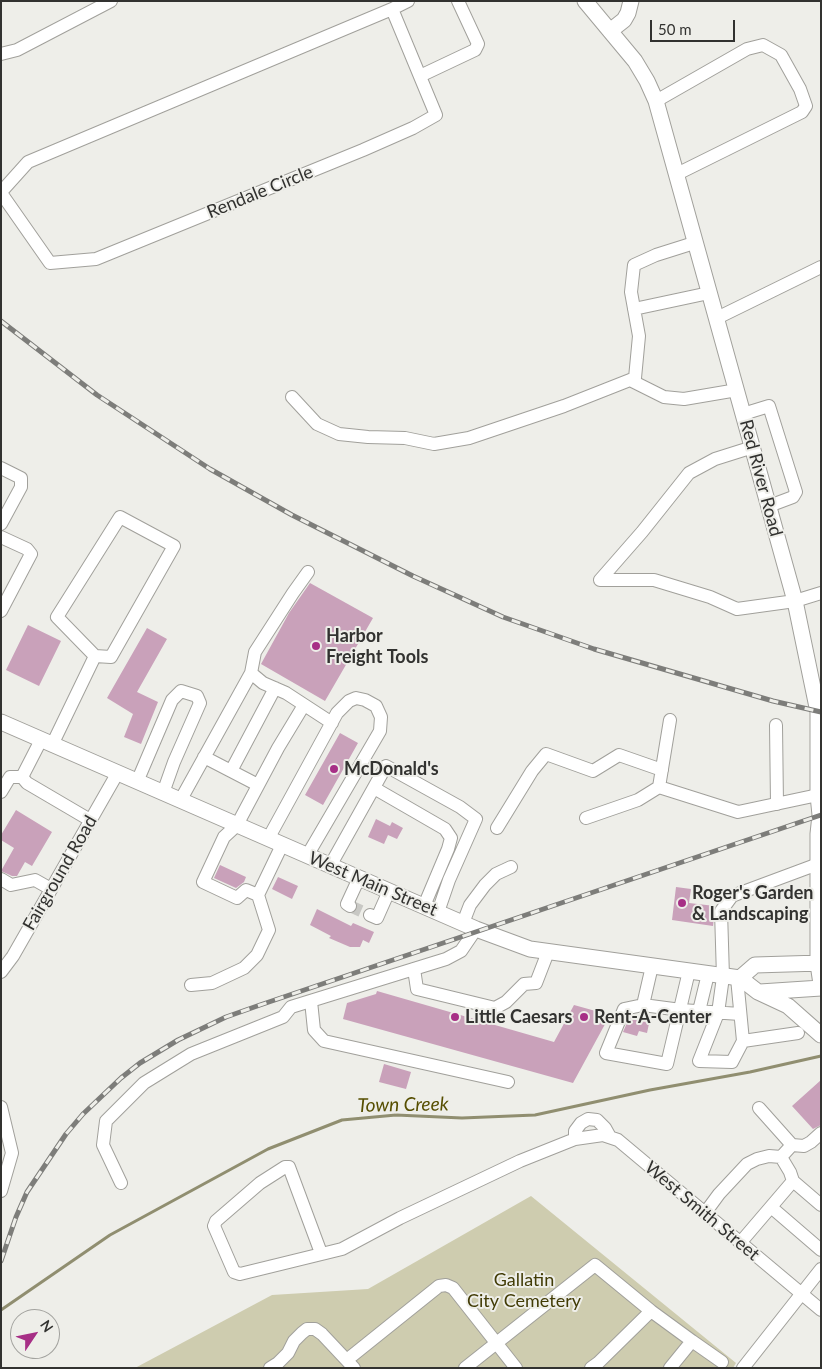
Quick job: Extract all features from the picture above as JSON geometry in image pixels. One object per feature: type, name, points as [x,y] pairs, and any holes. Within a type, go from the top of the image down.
[{"type":"main road","name":"Red River Road","points":[[586,1],[635,61],[656,101],[795,601],[818,712],[820,739],[819,963],[821,984]]},
{"type":"main road","points":[[610,31],[624,20],[631,1]]},
{"type":"main road","name":"West Main Street","points":[[2,725],[469,926],[530,948],[548,952],[733,978],[788,1006],[821,1035]]},
{"type":"main road","points":[[733,978],[755,966],[819,963]]},
{"type":"main road","points":[[758,992],[821,988]]},
{"type":"street","points":[[1,54],[17,50],[111,1]]},
{"type":"street","name":"Rendale Circle","points":[[392,9],[436,115],[413,128],[96,259],[50,263],[1,192],[28,162],[408,1]]},
{"type":"street","points":[[420,76],[475,50],[478,44],[458,1]]},
{"type":"street","points":[[656,101],[747,49],[763,45],[781,55],[800,89],[806,106],[802,112],[677,174]]},
{"type":"street","points":[[292,397],[317,424],[339,434],[405,438],[434,444],[468,438],[564,406],[635,378],[639,336],[631,292],[634,265],[656,254],[694,242]]},
{"type":"street","points":[[717,318],[821,267]]},
{"type":"street","points":[[634,309],[710,293]]},
{"type":"street","points":[[630,380],[664,398],[684,399],[737,390]]},
{"type":"street","points":[[743,414],[769,406],[796,492],[793,497],[769,506]]},
{"type":"street","points":[[753,447],[714,459],[689,473],[642,532],[600,580],[654,580],[710,597],[737,609],[795,601],[821,593]]},
{"type":"street","points":[[1,468],[21,478],[21,487],[1,524]]},
{"type":"street","points":[[120,516],[174,546],[111,657],[94,656],[57,616],[120,516]]},
{"type":"street","points":[[1,537],[27,549],[31,554],[1,611]]},
{"type":"street","points":[[180,801],[251,673],[255,652],[308,572]]},
{"type":"street","points":[[1,792],[47,743],[94,656]]},
{"type":"street","points":[[251,673],[263,683],[286,692],[332,723]]},
{"type":"street","points":[[231,771],[275,688]]},
{"type":"street","points":[[138,782],[172,700],[181,691],[197,696],[200,703],[174,762],[163,794]]},
{"type":"street","points":[[191,984],[212,983],[244,968],[257,955],[269,930],[258,895],[275,842],[336,713],[348,701],[356,698],[365,700],[376,706],[381,717],[380,730],[308,856]]},
{"type":"street","points":[[258,895],[246,890],[237,898],[203,882],[224,837],[237,826],[295,718],[304,705]]},
{"type":"street","points":[[660,787],[670,720]]},
{"type":"street","points":[[776,725],[777,804]]},
{"type":"street","points":[[497,828],[532,771],[546,754],[593,771],[619,755],[662,770]]},
{"type":"street","points":[[204,757],[258,785]]},
{"type":"street","points":[[330,866],[386,766],[460,807],[476,819],[449,880],[431,909]]},
{"type":"street","name":"Fairground Road","points":[[1,972],[13,956],[117,774]]},
{"type":"street","points":[[16,777],[90,820]]},
{"type":"street","points":[[586,818],[638,800],[660,787],[700,798],[738,812],[777,804],[819,788]]},
{"type":"street","points":[[374,788],[445,829],[451,838],[431,909]]},
{"type":"street","points":[[121,1183],[102,1145],[106,1121],[144,1083],[191,1054],[283,1018],[291,1007],[446,959],[461,951],[469,926],[470,905],[484,885],[496,874],[511,867]]},
{"type":"street","points":[[733,978],[699,1061],[732,1062],[743,1041],[740,1014],[721,911],[732,896],[819,868]]},
{"type":"street","points":[[350,906],[346,904],[359,878]]},
{"type":"street","points":[[1,879],[11,885],[36,880],[51,889]]},
{"type":"street","points":[[370,915],[377,918],[389,891]]},
{"type":"street","points":[[414,969],[417,989],[495,1008],[506,1002],[524,984],[536,983],[548,952]]},
{"type":"street","points":[[643,1005],[652,966]]},
{"type":"street","points":[[689,971],[681,1010],[667,1064],[606,1053],[624,1009],[643,1005],[681,1010],[740,1014]]},
{"type":"street","points":[[699,1011],[708,974]]},
{"type":"street","points":[[311,1001],[314,1030],[324,1042],[508,1082]]},
{"type":"street","points":[[743,1041],[798,1033]]},
{"type":"street","points":[[1,1108],[12,1153],[1,1191]]},
{"type":"street","points":[[759,1108],[792,1145],[804,1146],[821,1133]]},
{"type":"street","name":"West Smith Street","points":[[575,1139],[576,1131],[581,1123],[588,1119],[597,1120],[610,1137],[618,1140],[821,1310]]},
{"type":"street","points":[[321,1254],[289,1167],[285,1166],[260,1183],[216,1221],[214,1226],[234,1272],[240,1274],[321,1254],[350,1246],[400,1218],[520,1160],[575,1139],[603,1135],[610,1137]]},
{"type":"street","points":[[781,1157],[792,1145]]},
{"type":"street","points":[[705,1214],[719,1194],[747,1164],[769,1156],[781,1157]]},
{"type":"street","points":[[781,1157],[793,1181],[821,1205]]},
{"type":"street","points":[[740,1243],[793,1181]]},
{"type":"street","points":[[771,1208],[821,1250]]},
{"type":"street","points":[[465,1368],[595,1265],[651,1311],[722,1362]]},
{"type":"street","points":[[749,1366],[800,1294],[821,1269]]},
{"type":"street","points":[[270,1368],[278,1364],[288,1353],[294,1341],[307,1330],[315,1329],[351,1364],[439,1286],[446,1285],[453,1288],[516,1368]]},
{"type":"street","points":[[591,1368],[651,1311]]},
{"type":"street","points":[[670,1368],[692,1341]]},
{"type":"green space","name":"Gallatin City Cemetery","points":[[531,1196],[736,1363],[733,1368],[135,1368],[272,1295],[368,1289]]},
{"type":"building","points":[[310,583],[373,618],[325,701],[261,664],[289,613]]},
{"type":"building","points":[[28,625],[61,641],[39,686],[6,670]]},
{"type":"building","points":[[147,628],[167,639],[137,692],[158,702],[141,744],[124,737],[133,714],[107,698]]},
{"type":"building","points":[[340,733],[358,743],[323,805],[305,795]]},
{"type":"building","points":[[16,810],[52,832],[32,866],[25,862],[17,876],[12,876],[1,871],[14,848],[1,840],[1,835]]},
{"type":"building","points":[[376,819],[390,826],[392,822],[403,828],[397,839],[388,835],[384,844],[368,837]]},
{"type":"building","points":[[220,865],[246,877],[244,882],[236,888],[214,878]]},
{"type":"building","points":[[278,877],[298,886],[292,899],[272,889]]},
{"type":"building","points":[[676,887],[691,889],[689,903],[715,906],[713,926],[672,920]]},
{"type":"building","points":[[317,909],[351,926],[353,923],[374,932],[369,943],[363,940],[360,947],[350,947],[329,938],[331,936],[310,925]]},
{"type":"building","points":[[377,991],[554,1042],[574,1005],[610,1015],[573,1083],[343,1019],[347,1003],[376,994]]},
{"type":"building","points":[[635,1015],[650,1019],[647,1033],[639,1031],[637,1036],[623,1032],[630,1016]]},
{"type":"building","points":[[384,1064],[411,1072],[406,1089],[379,1082]]},
{"type":"building","points":[[821,1080],[821,1125],[813,1129],[792,1106]]},
{"type":"waterway","name":"Town Creek","points":[[1,1310],[110,1235],[268,1149],[342,1120],[396,1115],[462,1118],[535,1115],[821,1056]]},
{"type":"tunnel","points":[[350,906],[370,915]]},
{"type":"railway","points":[[1,321],[97,395],[210,469],[292,515],[413,576],[503,617],[594,649],[773,701],[821,712]]},
{"type":"railway","points":[[1,1261],[27,1192],[66,1134],[83,1114],[121,1078],[140,1063],[178,1040],[226,1017],[260,1005],[821,815]]},
{"type":"place","name":"Harbor Freight Tools","points":[[316,646]]},
{"type":"place","name":"McDonald's","points":[[334,769]]},
{"type":"place","name":"Roger's Garden & Landscaping","points":[[682,903]]},
{"type":"place","name":"Little Caesars","points":[[455,1017]]},
{"type":"place","name":"Rent-A-Center","points":[[584,1017]]}]
